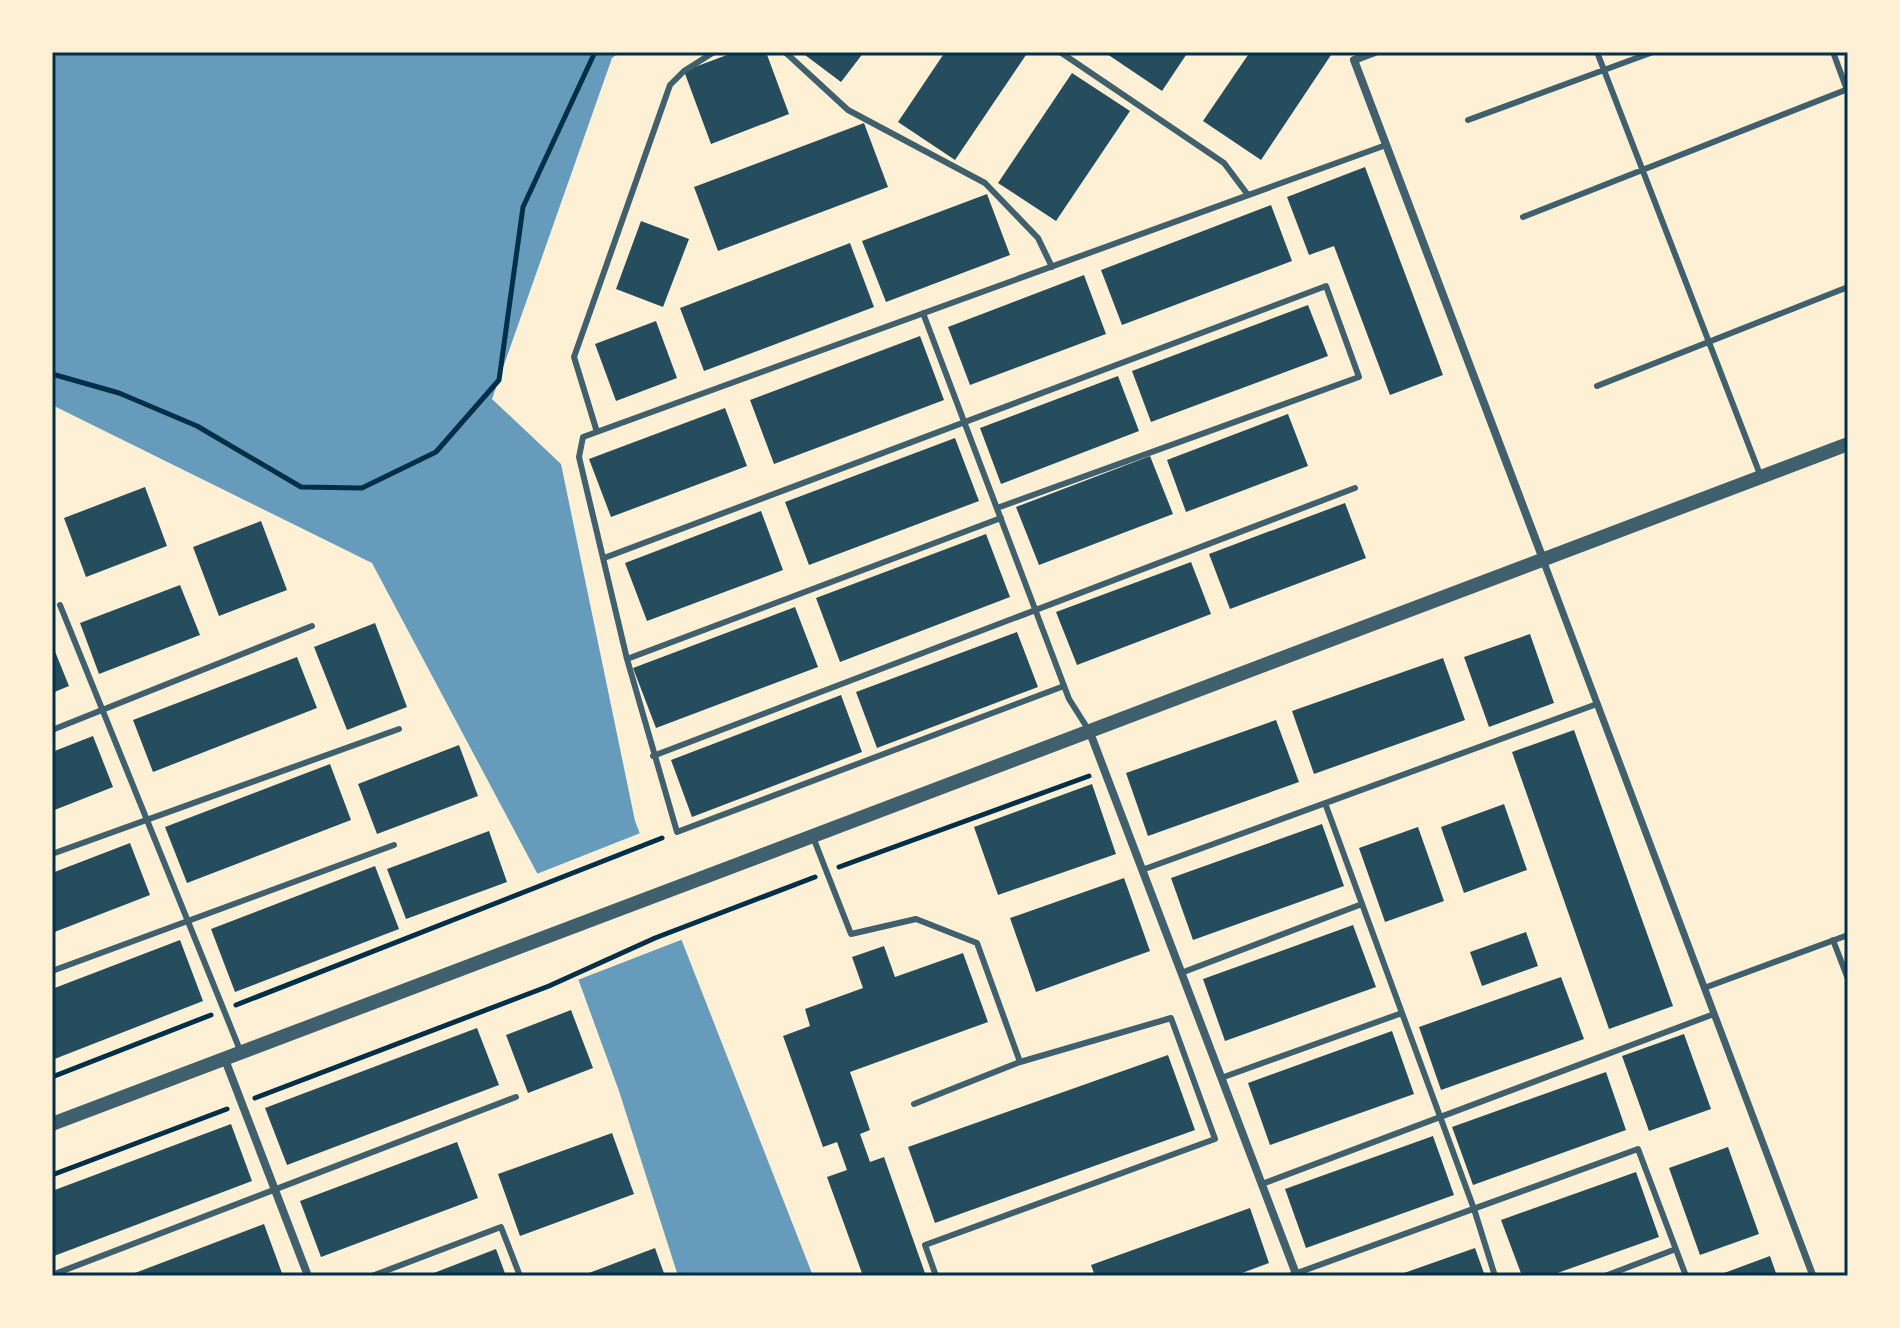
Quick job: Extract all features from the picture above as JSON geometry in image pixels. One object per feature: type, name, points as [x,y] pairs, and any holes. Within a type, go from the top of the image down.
[{"type":"street","points":[[1375,52],[1354,60],[1813,1276]]},
{"type":"street","points":[[52,1124],[708,873],[1848,444]]},
{"type":"street","points":[[1089,730],[1262,1184],[1293,1275]]},
{"type":"street","points":[[224,1057],[308,1276]]},
{"type":"lane","points":[[597,432],[574,357],[670,85],[684,71],[714,52]]},
{"type":"lane","points":[[785,52],[848,110],[985,183],[1038,238],[1052,267]]},
{"type":"lane","points":[[1060,52],[1224,163],[1248,195]]},
{"type":"lane","points":[[1347,52],[1354,60]]},
{"type":"lane","points":[[1597,52],[1761,477]]},
{"type":"lane","points":[[1468,120],[1653,52]]},
{"type":"lane","points":[[1523,217],[1848,90],[1833,52]]},
{"type":"lane","points":[[1064,686],[677,832],[627,659],[579,457],[583,437],[1386,145]]},
{"type":"lane","points":[[604,558],[1326,286],[1359,377],[997,508]]},
{"type":"lane","points":[[1597,386],[1848,287]]},
{"type":"lane","points":[[923,313],[1064,686],[1089,730]]},
{"type":"lane","points":[[653,756],[1355,488]]},
{"type":"lane","points":[[627,659],[1001,518]]},
{"type":"lane","points":[[60,605],[240,1051]]},
{"type":"lane","points":[[52,730],[312,626]]},
{"type":"lane","points":[[1142,870],[1597,704]]},
{"type":"lane","points":[[52,854],[399,729]]},
{"type":"lane","points":[[1325,803],[1474,1209],[1495,1276]]},
{"type":"lane","points":[[812,834],[851,934],[916,919],[977,943],[1020,1062]]},
{"type":"lane","points":[[52,971],[394,845]]},
{"type":"lane","points":[[1181,973],[1362,904]]},
{"type":"lane","points":[[1704,988],[1848,935]]},
{"type":"lane","points":[[1833,940],[1848,979]]},
{"type":"lane","points":[[1221,1078],[1402,1013]]},
{"type":"lane","points":[[1262,1184],[1714,1014]]},
{"type":"lane","points":[[914,1104],[1020,1062],[1171,1018],[1215,1139],[925,1245],[936,1276]]},
{"type":"lane","points":[[52,1275],[516,1097]]},
{"type":"lane","points":[[1293,1275],[1638,1149],[1686,1276]]},
{"type":"lane","points":[[372,1276],[501,1227],[520,1276]]},
{"type":"lane","points":[[1605,1276],[1676,1249]]},
{"type":"path","points":[[52,374],[119,393],[197,426],[301,487],[362,488],[436,452],[499,380],[523,207],[595,52]]},
{"type":"path","points":[[52,1175],[578,973],[655,938],[1104,770]]},
{"type":"path","points":[[52,1077],[657,840]]},
{"type":"water","points":[[52,52],[620,52],[612,58],[492,399],[561,464],[635,821],[813,1276],[678,1276],[619,1091],[545,888],[372,563],[52,405]]},
{"type":"pier","points":[[643,832],[686,938],[575,981],[534,875]]},
{"type":"building","points":[[735,52],[766,52],[789,114],[711,144],[684,71]]},
{"type":"building","points":[[801,52],[864,52],[841,82]]},
{"type":"building","points":[[945,52],[1028,52],[955,160],[898,122]]},
{"type":"building","points":[[1104,52],[1188,52],[1162,91]]},
{"type":"building","points":[[1250,52],[1333,52],[1261,160],[1203,121]]},
{"type":"building","points":[[1072,73],[1130,111],[1056,221],[998,183]]},
{"type":"building","points":[[864,123],[888,187],[718,251],[694,187]]},
{"type":"building","points":[[1365,167],[1443,375],[1390,395],[1334,246],[1309,255],[1287,197]]},
{"type":"building","points":[[987,194],[1010,255],[886,302],[862,241]]},
{"type":"building","points":[[1271,205],[1292,261],[1122,325],[1101,270]]},
{"type":"building","points":[[641,221],[689,239],[663,307],[616,289]]},
{"type":"building","points":[[850,243],[874,307],[704,371],[680,308]]},
{"type":"building","points":[[1084,275],[1106,334],[970,385],[948,327]]},
{"type":"building","points":[[1308,305],[1328,356],[1151,422],[1132,371]]},
{"type":"building","points":[[656,321],[677,378],[616,401],[595,344]]},
{"type":"building","points":[[920,336],[944,400],[774,464],[750,400]]},
{"type":"building","points":[[1118,376],[1139,431],[1001,484],[980,428]]},
{"type":"building","points":[[725,408],[747,466],[611,517],[589,459]]},
{"type":"building","points":[[1288,414],[1308,466],[1186,512],[1167,460]]},
{"type":"building","points":[[955,438],[979,501],[809,565],[785,502]]},
{"type":"building","points":[[1150,456],[1173,514],[1039,565],[1016,507]]},
{"type":"building","points":[[145,487],[167,546],[86,577],[64,518]]},
{"type":"building","points":[[1345,503],[1366,558],[1230,609],[1209,554]]},
{"type":"building","points":[[761,511],[783,570],[647,621],[625,563]]},
{"type":"building","points":[[261,521],[287,590],[219,616],[193,547]]},
{"type":"building","points":[[986,534],[1010,597],[840,662],[816,598]]},
{"type":"building","points":[[1191,562],[1211,614],[1077,665],[1056,612]]},
{"type":"building","points":[[180,585],[200,635],[99,674],[80,623]]},
{"type":"building","points":[[795,607],[818,667],[656,728],[633,668]]},
{"type":"building","points":[[375,623],[407,707],[347,730],[314,647]]},
{"type":"building","points":[[1017,632],[1038,687],[877,748],[856,692]]},
{"type":"building","points":[[1530,634],[1554,703],[1489,727],[1464,657]]},
{"type":"building","points":[[52,644],[69,686],[52,693]]},
{"type":"building","points":[[297,657],[317,708],[153,772],[133,720]]},
{"type":"building","points":[[1443,658],[1465,720],[1314,774],[1292,711]]},
{"type":"building","points":[[841,695],[862,752],[692,817],[671,760]]},
{"type":"building","points":[[1276,720],[1299,782],[1148,836],[1126,773]]},
{"type":"building","points":[[1574,730],[1673,1006],[1609,1029],[1512,752]]},
{"type":"building","points":[[93,736],[113,787],[52,811],[52,752]]},
{"type":"building","points":[[459,745],[478,796],[377,834],[358,784]]},
{"type":"building","points":[[330,764],[351,820],[187,883],[165,827]]},
{"type":"building","points":[[1092,784],[1116,854],[998,895],[974,827]]},
{"type":"building","points":[[1504,804],[1527,870],[1464,893],[1441,827]]},
{"type":"building","points":[[1322,824],[1344,886],[1193,940],[1171,878]]},
{"type":"building","points":[[1418,827],[1444,901],[1385,922],[1359,848]]},
{"type":"building","points":[[489,831],[507,882],[406,919],[387,869]]},
{"type":"building","points":[[130,843],[150,895],[52,933],[52,873]]},
{"type":"building","points":[[375,866],[399,929],[235,992],[211,929]]},
{"type":"building","points":[[1124,878],[1150,951],[1036,992],[1010,918]]},
{"type":"building","points":[[1353,925],[1376,987],[1225,1041],[1203,979]]},
{"type":"building","points":[[1526,932],[1538,966],[1482,986],[1470,952]]},
{"type":"building","points":[[180,940],[203,1001],[52,1060],[52,989]]},
{"type":"building","points":[[884,946],[895,977],[963,953],[988,1022],[850,1072],[870,1130],[860,1134],[870,1162],[884,1157],[926,1276],[863,1276],[827,1177],[847,1170],[837,1142],[823,1147],[783,1036],[810,1026],[805,1009],[863,988],[852,957]]},
{"type":"building","points":[[1561,977],[1584,1039],[1441,1090],[1419,1027]]},
{"type":"building","points":[[571,1010],[593,1068],[528,1093],[506,1035]]},
{"type":"building","points":[[477,1028],[499,1085],[287,1165],[265,1108]]},
{"type":"building","points":[[1392,1031],[1414,1094],[1270,1145],[1248,1083]]},
{"type":"building","points":[[1684,1034],[1711,1109],[1649,1131],[1622,1056]]},
{"type":"building","points":[[1168,1055],[1195,1130],[935,1223],[908,1147]]},
{"type":"building","points":[[1606,1072],[1626,1130],[1473,1185],[1452,1127]]},
{"type":"building","points":[[231,1124],[252,1181],[54,1256],[52,1191]]},
{"type":"building","points":[[612,1133],[634,1194],[520,1236],[498,1174]]},
{"type":"building","points":[[1433,1136],[1454,1195],[1306,1248],[1285,1189]]},
{"type":"building","points":[[457,1142],[478,1198],[321,1257],[300,1201]]},
{"type":"building","points":[[1728,1147],[1759,1234],[1700,1255],[1669,1168]]},
{"type":"building","points":[[1636,1172],[1659,1237],[1549,1276],[1522,1276],[1501,1220]]},
{"type":"building","points":[[1250,1208],[1269,1263],[1234,1276],[1095,1276],[1091,1265]]},
{"type":"building","points":[[264,1224],[283,1276],[127,1276]]},
{"type":"building","points":[[655,1248],[665,1276],[581,1276]]},
{"type":"building","points":[[1475,1248],[1485,1276],[1405,1276],[1404,1273]]},
{"type":"building","points":[[496,1249],[506,1276],[426,1276]]},
{"type":"building","points":[[1770,1256],[1777,1276],[1716,1276]]}]
